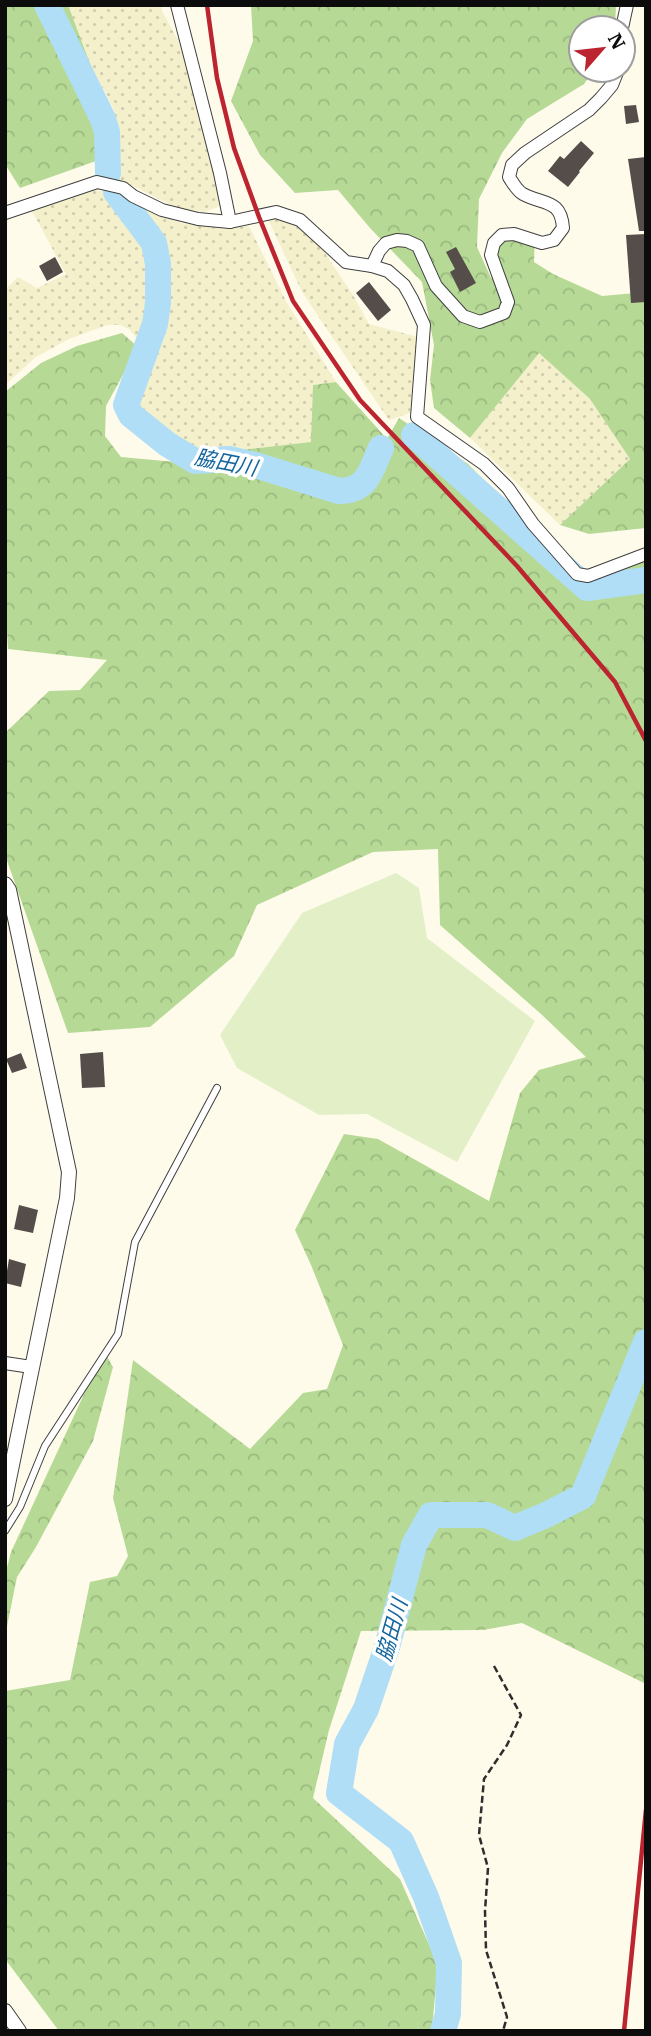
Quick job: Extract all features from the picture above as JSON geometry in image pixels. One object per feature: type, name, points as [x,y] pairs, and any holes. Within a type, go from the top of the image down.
[{"type":"street","points":[[177,5],[230,222]]},
{"type":"street","points":[[372,266],[386,243],[407,241],[418,246],[436,286],[463,316],[480,323],[504,313],[508,302],[491,255],[494,243],[502,235],[514,234],[542,243],[554,240],[562,228],[559,210],[552,204],[520,193],[509,177],[512,165],[525,153],[589,110],[612,84]]},
{"type":"street","points":[[5,214],[97,182],[123,188],[162,210],[198,219],[230,222],[276,212],[300,220],[346,262],[388,271],[404,285],[424,325],[417,417],[484,464],[508,488],[533,524],[577,573],[588,576],[646,554]]},
{"type":"street","points":[[5,884],[9,890],[69,1172],[67,1198],[5,1499]]},
{"type":"street","points":[[5,1363],[32,1367]]},
{"type":"street","points":[[5,2011],[19,2031]]},
{"type":"lane","points":[[5,1531],[20,1507],[45,1446],[118,1334],[135,1242],[218,1088]]},
{"type":"path","points":[[495,1666],[521,1715],[507,1745],[484,1779],[478,1835],[488,1868],[485,1950],[507,2017],[503,2031]]},
{"type":"shaded area","points":[[59,5],[161,5],[178,40],[221,190],[223,200],[218,207],[204,212],[177,208],[119,179],[118,125],[113,108]]},
{"type":"shaded area","points":[[91,190],[109,192],[143,230],[152,249],[157,266],[154,315],[143,345],[129,329],[120,325],[107,325],[69,339],[36,357],[5,385],[5,290],[18,277],[37,288],[66,274],[32,211]]},
{"type":"shaded area","points":[[142,208],[181,223],[226,229],[249,226],[287,303],[336,382],[313,385],[312,442],[224,452],[194,452],[139,408],[137,395],[166,329],[168,267],[164,242]]},
{"type":"shaded area","points":[[268,219],[293,221],[321,247],[369,324],[418,337],[410,413],[389,420],[324,325],[301,290]]},
{"type":"shaded area","points":[[539,352],[590,399],[630,459],[560,525],[470,438]]},
{"type":"green space","points":[[5,5],[68,5],[111,120],[96,161],[20,188],[5,164]]},
{"type":"green space","points":[[251,5],[616,5],[616,14],[567,14],[567,84],[584,84],[527,119],[502,153],[479,199],[477,247],[491,278],[502,278],[491,246],[495,234],[535,234],[534,262],[553,274],[602,296],[646,292],[646,528],[589,534],[560,525],[630,459],[590,399],[539,353],[470,438],[434,408],[430,380],[434,345],[422,282],[338,190],[295,193],[260,155],[231,101],[253,41]]},
{"type":"green space","points":[[122,333],[138,347],[106,406],[105,436],[121,457],[176,462],[224,452],[311,442],[313,385],[336,382],[387,439],[399,418],[468,464],[573,571],[646,558],[646,1684],[522,1623],[483,1630],[361,1631],[329,1730],[313,1798],[400,1879],[438,1965],[430,2031],[59,2031],[5,1959],[5,1691],[70,1680],[90,1582],[117,1576],[128,1556],[113,1498],[133,1360],[250,1449],[303,1393],[327,1389],[343,1345],[295,1230],[344,1134],[378,1139],[489,1201],[520,1093],[539,1070],[586,1057],[440,925],[438,849],[373,852],[257,905],[234,956],[150,1027],[68,1033],[5,855],[5,733],[49,691],[80,690],[107,660],[8,649],[5,597],[5,392],[41,363],[77,346]]},
{"type":"green space","points":[[396,873],[419,888],[427,938],[535,1021],[457,1162],[367,1114],[319,1115],[237,1068],[220,1035],[302,913]]},
{"type":"green space","points":[[104,1351],[113,1367],[93,1441],[17,1577],[5,1636],[5,1575],[11,1552]]},
{"type":"building","points":[[636,105],[639,122],[626,124],[624,106]]},
{"type":"building","points":[[581,141],[594,153],[568,187],[548,171],[560,156],[564,159]]},
{"type":"building","points":[[646,157],[646,231],[639,231],[628,159]]},
{"type":"building","points":[[646,234],[646,302],[631,303],[626,235]]},
{"type":"building","points":[[456,247],[476,283],[460,292],[450,272],[455,269],[446,252]]},
{"type":"building","points":[[55,257],[63,272],[47,281],[39,266]]},
{"type":"building","points":[[369,282],[391,310],[378,321],[356,293]]},
{"type":"building","points":[[103,1052],[105,1087],[82,1088],[80,1054]]},
{"type":"building","points":[[21,1053],[27,1068],[12,1073],[6,1059]]},
{"type":"building","points":[[19,1205],[38,1210],[33,1233],[14,1229]]},
{"type":"building","points":[[9,1259],[26,1264],[21,1287],[5,1283]]},
{"type":"waterway","name":"脇田川","points":[[47,5],[103,119],[107,132],[108,173]]},
{"type":"waterway","name":"脇田川","points":[[116,192],[154,243],[158,264],[155,324],[126,405],[131,415],[167,444],[195,461],[229,459],[339,491],[356,487],[367,478],[381,448]]},
{"type":"waterway","name":"脇田川","points":[[414,435],[587,588],[646,580]]},
{"type":"waterway","name":"脇田川","points":[[443,2031],[448,2014],[449,1963],[426,1897],[401,1841],[339,1793],[347,1744],[366,1709],[387,1647],[414,1545],[431,1515],[487,1515],[515,1528],[583,1496],[646,1342]]},
{"type":"railway","points":[[207,5],[217,78],[234,148],[293,301],[360,400],[517,566],[615,682],[646,741]]},
{"type":"railway","points":[[624,2031],[646,1810]]}]
